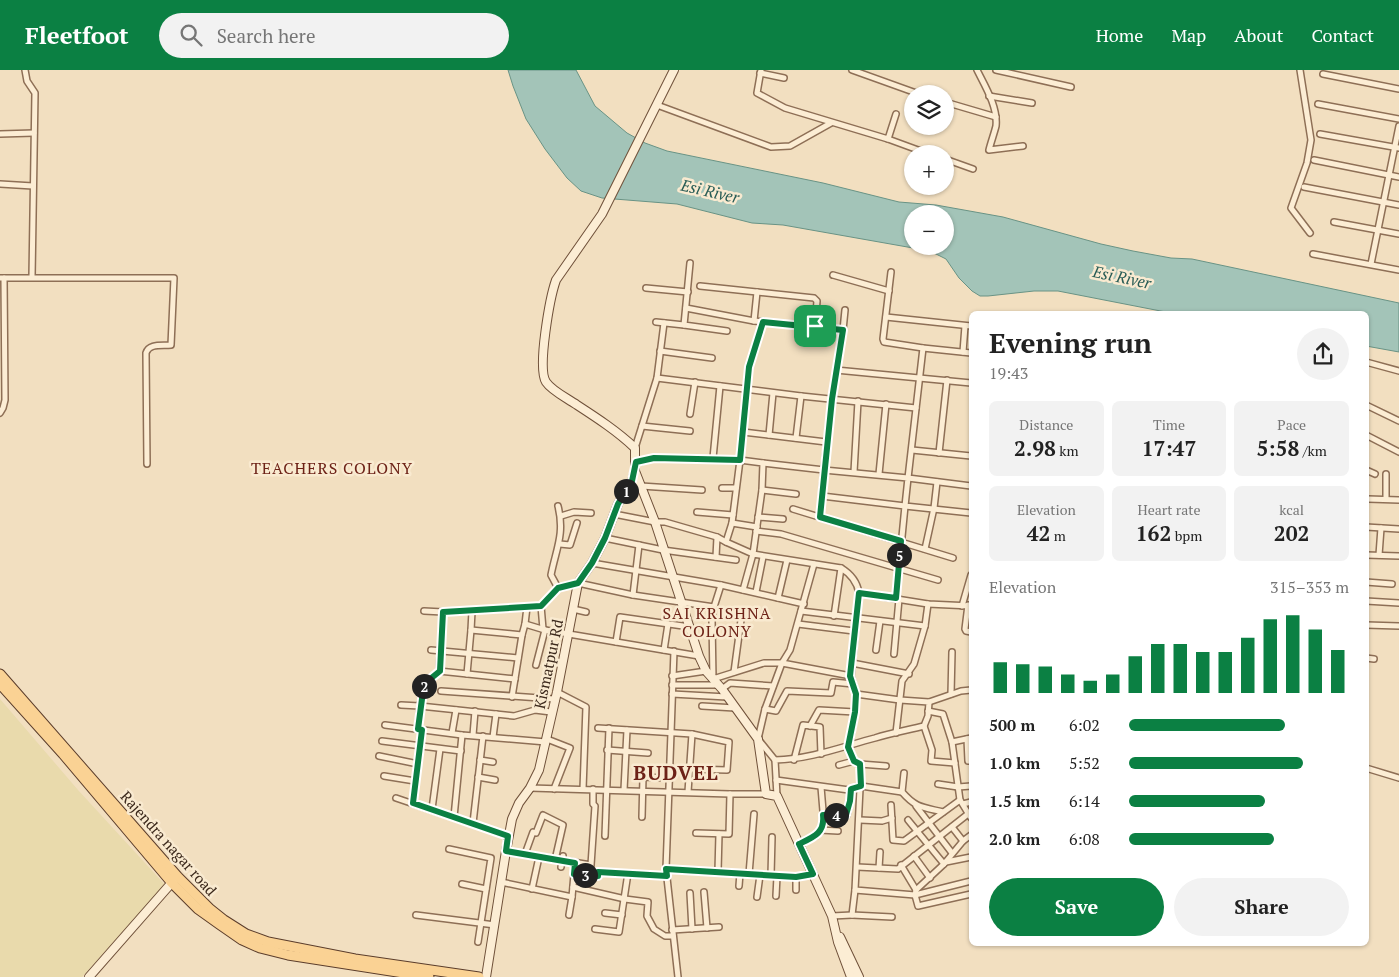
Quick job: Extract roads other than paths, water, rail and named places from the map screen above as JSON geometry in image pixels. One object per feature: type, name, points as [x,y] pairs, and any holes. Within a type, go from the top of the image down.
[{"type":"main road","name":"Rajendra nagar road","points":[[0,674],[198,909],[212,919],[242,940],[260,948],[288,955],[429,977]]},
{"type":"main road","name":"Rajendra nagar road","points":[[0,684],[175,880],[217,914],[246,934],[282,946],[438,974],[479,977]]},
{"type":"street","points":[[25,70],[27,81],[34,93],[32,277]]},
{"type":"street","points":[[635,448],[617,431],[550,386],[546,381],[542,371],[546,328],[556,280],[602,214],[674,70]]},
{"type":"street","points":[[852,70],[904,89]]},
{"type":"street","points":[[977,70],[996,117],[996,127],[989,150],[1023,146]]},
{"type":"street","points":[[996,70],[1071,87]]},
{"type":"street","points":[[1300,70],[1311,140],[1307,163],[1291,208],[1310,233]]},
{"type":"street","points":[[784,78],[761,72],[757,93],[784,108],[904,145]]},
{"type":"street","points":[[1323,74],[1399,89]]},
{"type":"street","points":[[989,96],[1032,103]]},
{"type":"street","points":[[1318,104],[1399,119]]},
{"type":"street","points":[[657,105],[771,147],[790,146],[831,122]]},
{"type":"street","points":[[954,105],[996,117]]},
{"type":"street","points":[[888,139],[896,114]]},
{"type":"street","points":[[1370,264],[1389,175],[1397,148],[1399,126]]},
{"type":"street","points":[[0,134],[34,133]]},
{"type":"street","points":[[1320,134],[1397,148]]},
{"type":"street","points":[[1314,160],[1399,177]]},
{"type":"street","points":[[954,162],[973,169]]},
{"type":"street","points":[[0,184],[33,186]]},
{"type":"street","points":[[1304,187],[1399,205]]},
{"type":"street","points":[[1334,222],[1399,234]]},
{"type":"street","points":[[1313,254],[1399,270]]},
{"type":"street","points":[[684,325],[690,263]]},
{"type":"street","points":[[891,272],[884,342],[969,353]]},
{"type":"street","points":[[833,276],[888,292]]},
{"type":"street","points":[[0,413],[4,400],[2,278],[174,278],[171,345],[151,346],[146,353],[147,464]]},
{"type":"street","points":[[700,286],[816,300],[815,326]]},
{"type":"street","points":[[646,288],[688,292]]},
{"type":"street","points":[[754,321],[757,292]]},
{"type":"street","points":[[686,308],[754,321],[843,330]]},
{"type":"street","points":[[820,517],[826,442],[845,310]]},
{"type":"street","points":[[886,317],[968,326],[963,352]]},
{"type":"street","points":[[656,322],[727,331]]},
{"type":"street","points":[[726,542],[732,523],[749,367],[763,322]]},
{"type":"street","points":[[664,323],[657,378],[635,448],[636,467],[641,486],[655,522],[699,656],[706,671],[775,760],[777,796],[832,916],[838,942],[851,977]]},
{"type":"street","points":[[894,654],[897,623],[898,567],[923,348]]},
{"type":"street","points":[[660,351],[712,358]]},
{"type":"street","points":[[1369,363],[1399,371]]},
{"type":"street","points":[[836,370],[969,383]]},
{"type":"street","points":[[657,378],[746,390],[916,408]]},
{"type":"street","points":[[939,453],[947,380]]},
{"type":"street","points":[[690,414],[695,382]]},
{"type":"street","points":[[713,458],[720,386]]},
{"type":"street","points":[[769,435],[773,393]]},
{"type":"street","points":[[796,438],[801,396]]},
{"type":"street","points":[[854,472],[858,401]]},
{"type":"street","points":[[878,474],[886,404]]},
{"type":"street","points":[[1369,406],[1399,421]]},
{"type":"street","points":[[642,426],[690,430]]},
{"type":"street","points":[[742,432],[826,442]]},
{"type":"street","points":[[1369,437],[1399,452]]},
{"type":"street","points":[[912,450],[969,456]]},
{"type":"street","points":[[636,467],[654,458],[713,458],[878,474],[969,486]]},
{"type":"street","points":[[743,590],[753,554],[762,490],[763,463]]},
{"type":"street","name":"Kismatpur Rd","points":[[486,977],[508,836],[512,819],[519,803],[530,788],[539,770],[556,696],[578,583],[592,563],[605,538],[636,467]]},
{"type":"street","points":[[1369,471],[1375,474]]},
{"type":"street","points":[[1386,474],[1386,499]]},
{"type":"street","points":[[925,549],[934,508],[937,482]]},
{"type":"street","points":[[641,486],[702,490]]},
{"type":"street","points":[[722,488],[736,488]]},
{"type":"street","points":[[762,490],[796,494]]},
{"type":"street","points":[[822,496],[969,513]]},
{"type":"street","points":[[1369,499],[1399,500]]},
{"type":"street","points":[[558,506],[560,544],[552,575],[558,588]]},
{"type":"street","points":[[793,509],[953,558]]},
{"type":"street","points":[[560,516],[574,512],[591,513]]},
{"type":"street","points":[[697,512],[733,515]]},
{"type":"street","points":[[614,514],[655,522],[665,522],[718,537],[763,557],[840,568],[848,572],[858,585],[859,593],[850,676],[856,694],[855,712],[848,747],[854,761],[860,764],[886,766]]},
{"type":"street","points":[[758,517],[783,519]]},
{"type":"street","points":[[560,544],[570,545],[577,523]]},
{"type":"street","points":[[732,523],[781,534],[938,580]]},
{"type":"street","points":[[1369,527],[1399,529]]},
{"type":"street","points":[[1380,555],[1381,528]]},
{"type":"street","points":[[716,557],[718,537]]},
{"type":"street","points":[[605,538],[663,550],[736,560]]},
{"type":"street","points":[[633,595],[639,545]]},
{"type":"street","points":[[1369,554],[1399,556]]},
{"type":"street","points":[[756,592],[763,557]]},
{"type":"street","points":[[778,598],[788,560]]},
{"type":"street","points":[[592,563],[721,585],[804,604]]},
{"type":"street","points":[[766,794],[758,739],[773,686],[782,663],[790,650],[814,564]]},
{"type":"street","points":[[834,616],[840,568]]},
{"type":"street","points":[[1369,582],[1392,584]]},
{"type":"street","points":[[424,611],[472,611],[541,606],[558,588],[578,583],[633,595],[714,607]]},
{"type":"street","points":[[717,684],[712,620],[721,585]]},
{"type":"street","points":[[969,590],[965,629],[969,632]]},
{"type":"street","points":[[859,593],[928,604],[967,606]]},
{"type":"street","points":[[1369,601],[1399,603]]},
{"type":"street","points":[[896,733],[902,681],[909,674],[914,664],[925,626],[928,604]]},
{"type":"street","points":[[536,665],[544,629],[541,606]]},
{"type":"street","points":[[512,697],[527,608]]},
{"type":"street","points":[[573,609],[586,612]]},
{"type":"street","points":[[467,674],[472,611]]},
{"type":"street","points":[[801,611],[925,626]]},
{"type":"street","points":[[440,671],[443,612]]},
{"type":"street","points":[[616,642],[620,616],[690,627]]},
{"type":"street","points":[[734,672],[741,620]]},
{"type":"street","points":[[876,650],[880,621]]},
{"type":"street","points":[[525,624],[568,635],[699,656]]},
{"type":"street","points":[[664,650],[668,624]]},
{"type":"street","points":[[798,624],[854,631]]},
{"type":"street","points":[[1369,624],[1399,626]]},
{"type":"street","points":[[471,630],[522,635]]},
{"type":"street","points":[[431,650],[470,652],[518,658]]},
{"type":"street","points":[[674,652],[666,869],[678,977]]},
{"type":"street","points":[[951,694],[952,652]]},
{"type":"street","points":[[1369,658],[1374,658]]},
{"type":"street","points":[[717,684],[734,672],[764,662],[782,663],[850,676]]},
{"type":"street","points":[[852,663],[909,674]]},
{"type":"street","points":[[413,803],[420,747],[420,706],[424,684],[440,671],[515,679]]},
{"type":"street","points":[[672,676],[706,671]]},
{"type":"street","points":[[765,709],[776,711],[787,691],[831,694],[833,682],[853,684]]},
{"type":"street","points":[[672,685],[730,683],[773,686]]},
{"type":"street","points":[[856,694],[929,702],[951,694],[969,690]]},
{"type":"street","points":[[440,691],[512,697],[556,696],[586,707],[583,789]]},
{"type":"street","points":[[672,694],[727,697]]},
{"type":"street","points":[[929,702],[924,726],[932,750],[931,761],[955,763]]},
{"type":"street","points":[[401,705],[514,716],[535,710],[551,712]]},
{"type":"street","points":[[702,706],[734,708]]},
{"type":"street","points":[[452,733],[456,710]]},
{"type":"street","points":[[810,726],[819,710],[855,712]]},
{"type":"street","points":[[473,735],[475,711]]},
{"type":"street","points":[[928,711],[943,714],[952,742],[961,802],[969,814]]},
{"type":"street","points":[[493,737],[496,714]]},
{"type":"street","points":[[385,725],[546,741],[570,748],[554,789]]},
{"type":"street","points":[[794,760],[803,725],[820,727],[821,754]]},
{"type":"street","points":[[775,760],[794,760],[821,754],[874,738],[924,726]]},
{"type":"street","points":[[598,728],[692,734],[729,742],[727,770],[689,769]]},
{"type":"street","points":[[605,836],[609,728]]},
{"type":"street","points":[[624,790],[627,730]]},
{"type":"street","points":[[454,817],[462,734]]},
{"type":"street","points":[[688,792],[692,734]]},
{"type":"street","points":[[473,824],[483,736]]},
{"type":"street","points":[[952,742],[969,739],[969,761]]},
{"type":"street","points":[[382,741],[461,751]]},
{"type":"street","points":[[432,809],[440,749]]},
{"type":"street","points":[[608,750],[648,753]]},
{"type":"street","points":[[379,756],[418,764]]},
{"type":"street","points":[[480,760],[493,762]]},
{"type":"street","points":[[839,765],[854,761]]},
{"type":"street","points":[[852,915],[860,820],[860,764]]},
{"type":"street","points":[[1369,769],[1399,778]]},
{"type":"street","points":[[902,792],[904,773]]},
{"type":"street","points":[[384,776],[415,781]]},
{"type":"street","points":[[478,777],[495,780]]},
{"type":"street","points":[[642,817],[643,777],[669,778]]},
{"type":"street","points":[[776,780],[821,787],[851,789],[861,786],[902,792],[952,853]]},
{"type":"street","points":[[938,784],[958,787],[969,786]]},
{"type":"street","points":[[799,844],[816,836],[824,823],[821,787]]},
{"type":"street","points":[[530,788],[766,794],[777,796]]},
{"type":"street","points":[[506,851],[562,862],[591,865],[595,806],[593,804],[593,789]]},
{"type":"street","points":[[823,815],[846,815],[851,789]]},
{"type":"street","points":[[696,833],[729,834],[730,794]]},
{"type":"street","points":[[396,798],[508,836]]},
{"type":"street","points":[[891,805],[893,840],[904,841],[943,812],[961,802],[969,802]]},
{"type":"street","points":[[915,806],[943,812]]},
{"type":"street","points":[[749,874],[754,814]]},
{"type":"street","points":[[525,854],[533,832],[536,833],[543,815],[562,825],[555,860]]},
{"type":"street","points":[[857,867],[898,870],[901,865],[969,817]]},
{"type":"street","points":[[860,820],[882,821],[892,818]]},
{"type":"street","points":[[908,820],[928,846],[945,863]]},
{"type":"street","points":[[952,827],[963,840]]},
{"type":"street","points":[[820,830],[838,831]]},
{"type":"street","points":[[718,871],[719,834]]},
{"type":"street","points":[[915,892],[945,863],[963,840],[969,836]]},
{"type":"street","points":[[771,875],[772,837]]},
{"type":"street","points":[[449,849],[492,858],[478,942]]},
{"type":"street","points":[[879,868],[880,852]]},
{"type":"street","points":[[914,856],[930,878]]},
{"type":"street","points":[[532,889],[540,857]]},
{"type":"street","points":[[945,863],[969,858]]},
{"type":"street","points":[[569,915],[575,863]]},
{"type":"street","points":[[901,865],[915,892],[918,906],[969,894]]},
{"type":"street","points":[[666,869],[796,877],[813,874]]},
{"type":"street","points":[[574,874],[598,876],[598,872],[667,876]]},
{"type":"street","points":[[596,929],[619,932],[628,873]]},
{"type":"street","points":[[739,886],[740,873]]},
{"type":"street","points":[[758,897],[760,875]]},
{"type":"street","points":[[776,896],[777,876]]},
{"type":"street","points":[[796,877],[796,890]]},
{"type":"street","points":[[89,977],[175,880]]},
{"type":"street","points":[[501,882],[572,897]]},
{"type":"street","points":[[855,890],[915,892],[969,882]]},
{"type":"street","points":[[462,884],[486,889]]},
{"type":"street","points":[[573,887],[625,900],[648,902],[647,916],[654,929],[665,936],[673,936]]},
{"type":"street","points":[[704,892],[707,928]]},
{"type":"street","points":[[690,893],[692,929]]},
{"type":"street","points":[[605,912],[622,915]]},
{"type":"street","points":[[416,914],[495,925]]},
{"type":"street","points":[[832,916],[892,917]]},
{"type":"street","points":[[672,930],[719,927]]},
{"type":"street","points":[[836,931],[842,939],[859,977]]},
{"type":"water","name":"Esi River","points":[[508,70],[576,70],[595,106],[627,133],[645,143],[667,151],[823,183],[899,202],[936,205],[904,205],[904,246],[783,225],[752,223],[677,204],[602,198],[581,191],[567,178],[545,149],[526,119]]},
{"type":"water","name":"Esi River","points":[[954,208],[1003,217],[1133,251],[1171,258],[1192,259],[1399,303],[1399,352],[1369,347],[1369,311],[1161,311],[1058,291],[1034,291],[980,296],[959,278],[946,259],[938,255],[954,255]]},
{"type":"district","name":"TEACHERS COLONY","points":[[332,468]]},
{"type":"district","name":"SAI KRISHNA COLONY","points":[[717,622]]},
{"type":"district","name":"BUDVEL","points":[[676,772]]}]
